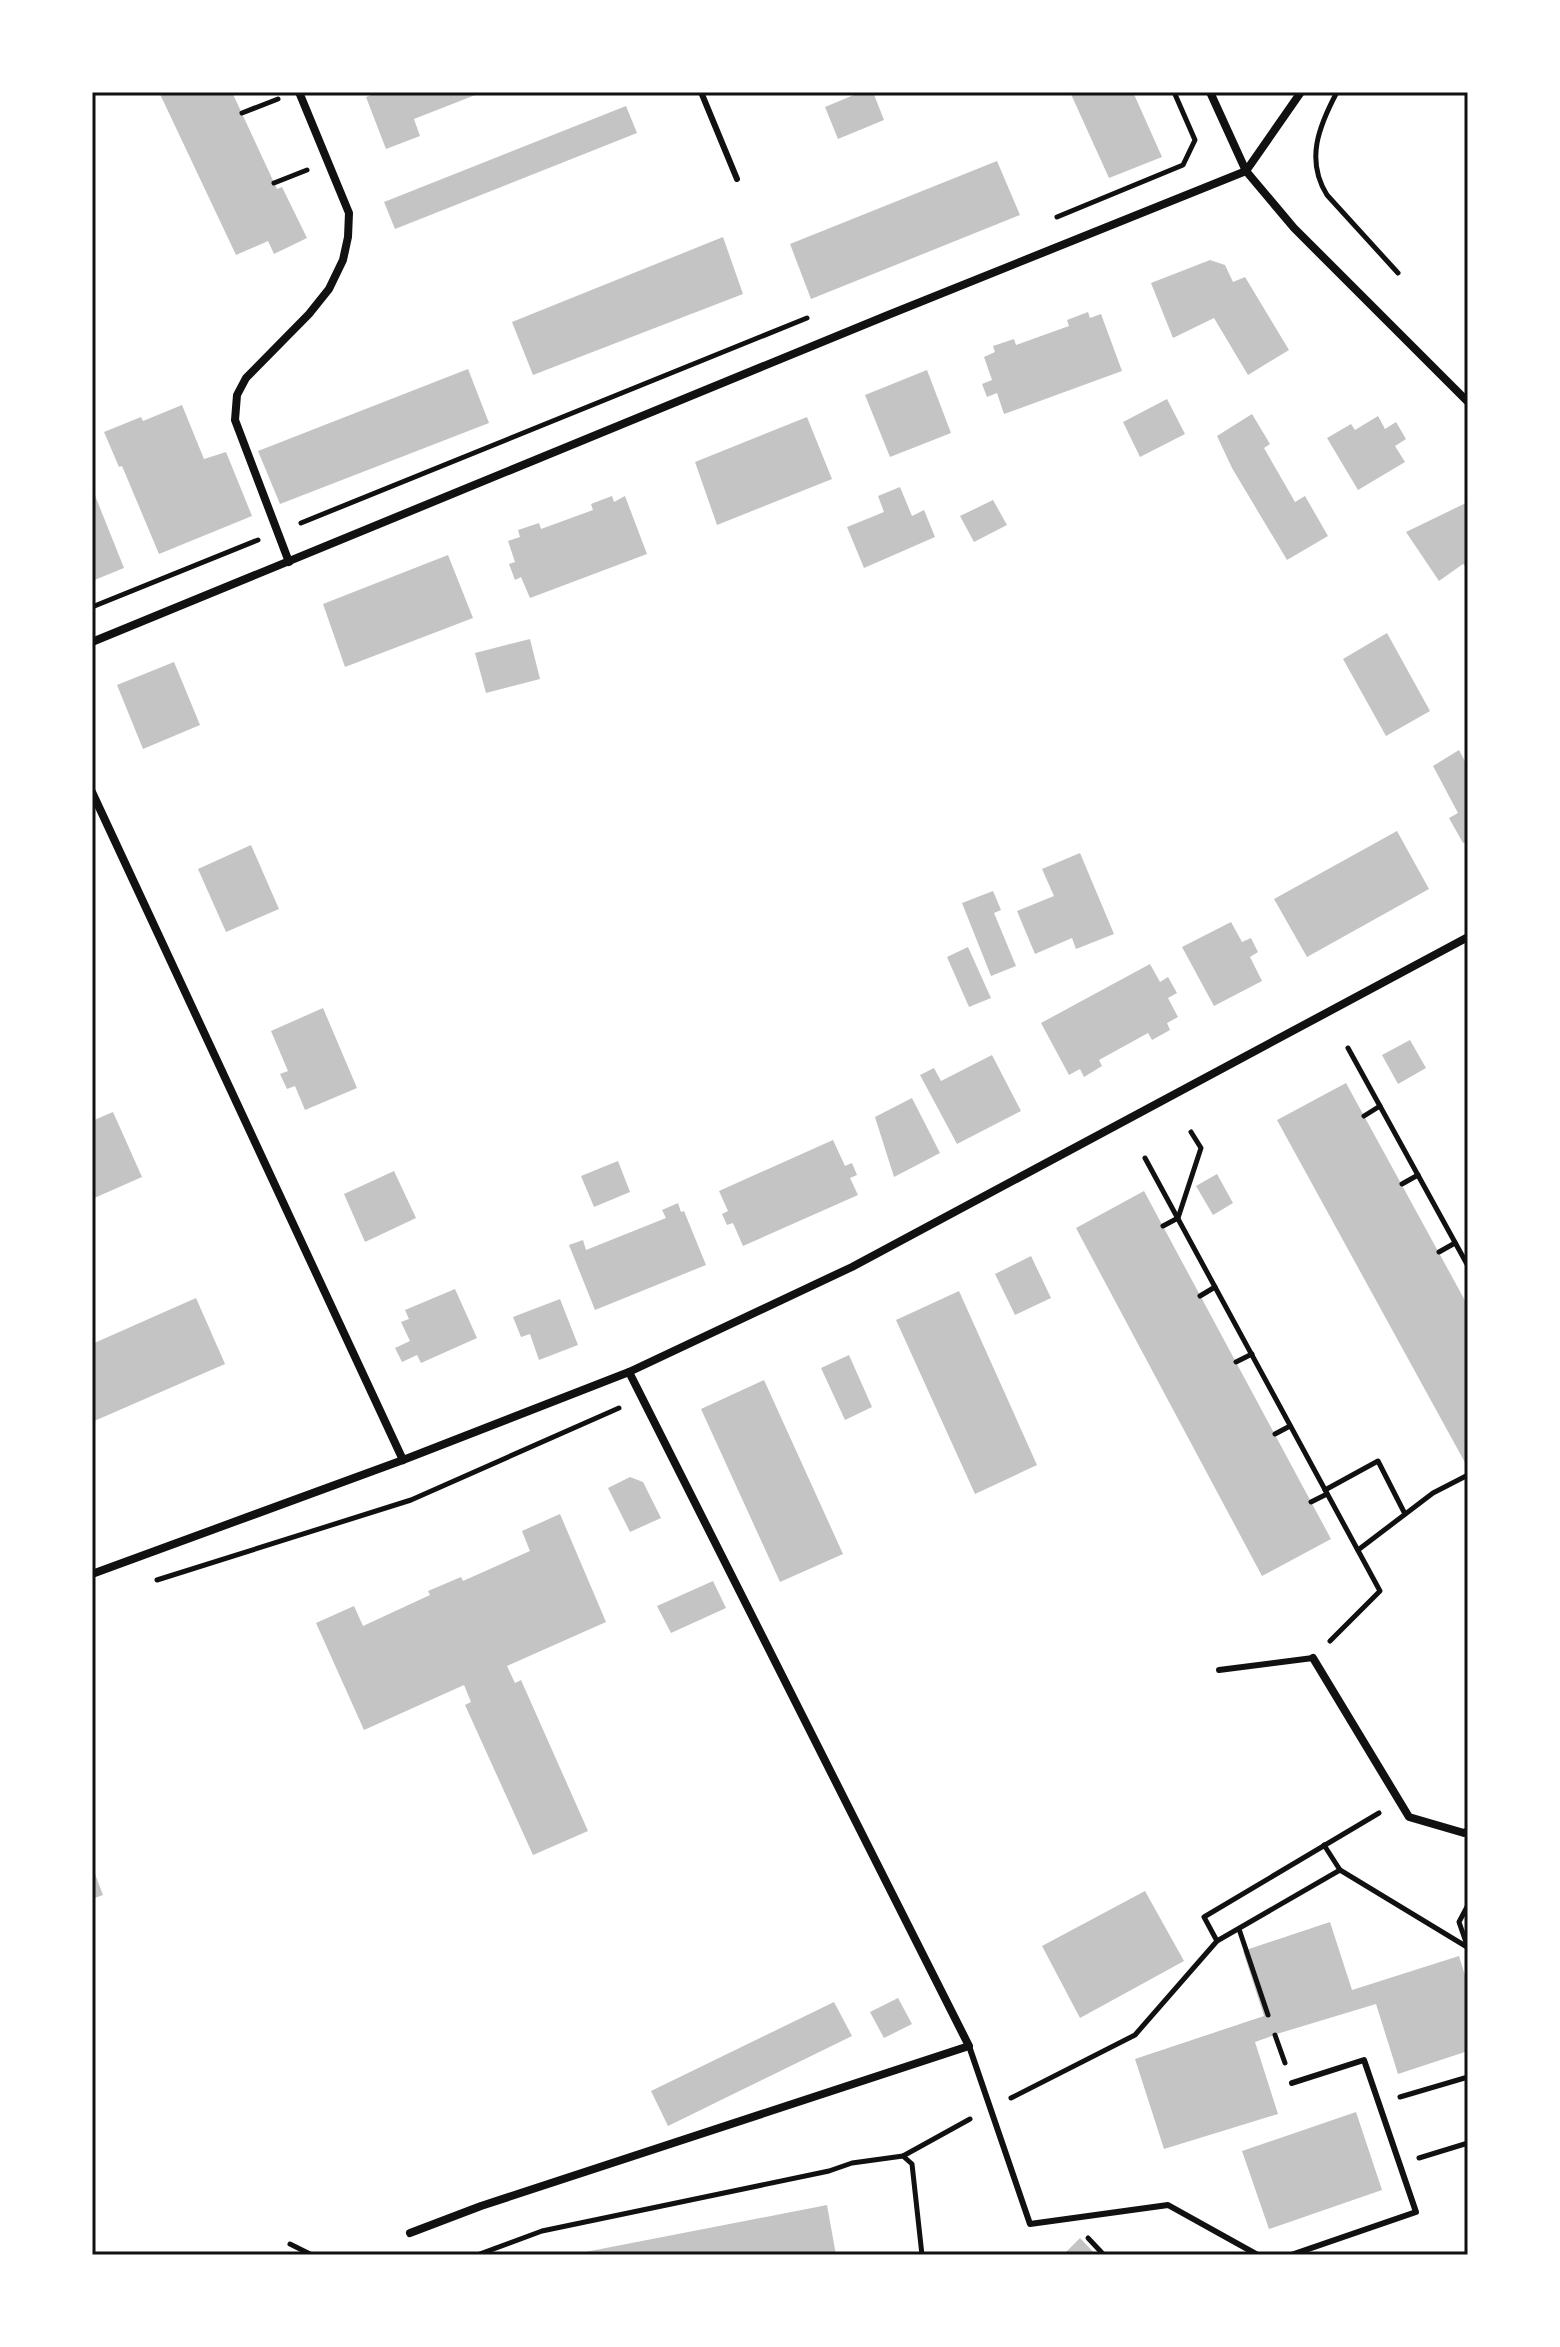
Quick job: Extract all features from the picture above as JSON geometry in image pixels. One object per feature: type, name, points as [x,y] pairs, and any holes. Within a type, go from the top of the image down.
[{"type":"street","points":[[289,562],[235,420],[237,395],[246,378],[309,314],[329,289],[343,260],[348,237],[349,213],[299,92]]},
{"type":"street","points":[[1210,92],[1246,171],[1294,228],[1468,402]]},
{"type":"street","points":[[92,642],[1246,171],[1301,92]]},
{"type":"street","points":[[92,792],[403,1460]]},
{"type":"street","points":[[92,1574],[403,1460],[629,1372],[852,1267],[1468,937]]},
{"type":"street","points":[[410,2233],[496,2201],[969,2046],[629,1372]]},
{"type":"street","points":[[1313,1658],[1409,1817],[1464,1833],[1468,1831]]},
{"type":"lane","points":[[701,92],[737,179]]},
{"type":"lane","points":[[1219,1670],[1313,1658]]},
{"type":"lane","points":[[969,2046],[1030,2224],[1168,2205],[1258,2255]]},
{"type":"lane","points":[[1291,2255],[1416,2212],[1364,2060],[1292,2083]]},
{"type":"path","points":[[1052,219],[1183,165],[1195,140],[1174,92]]},
{"type":"path","points":[[1337,92],[1319,129],[1315,146],[1314,165],[1318,181],[1398,273]]},
{"type":"path","points":[[242,113],[281,97]]},
{"type":"path","points":[[274,183],[328,161]]},
{"type":"path","points":[[92,607],[818,313]]},
{"type":"path","points":[[1348,1048],[1468,1266]]},
{"type":"path","points":[[1364,1116],[1380,1106]]},
{"type":"path","points":[[1163,1226],[1178,1218],[1201,1148],[1191,1132]]},
{"type":"path","points":[[1145,1158],[1380,1591],[1313,1658]]},
{"type":"path","points":[[1402,1184],[1418,1175]]},
{"type":"path","points":[[1439,1252],[1455,1243]]},
{"type":"path","points":[[1200,1296],[1215,1287]]},
{"type":"path","points":[[1236,1362],[1252,1354]]},
{"type":"path","points":[[153,1581],[411,1500],[642,1398]]},
{"type":"path","points":[[1275,1434],[1290,1426]]},
{"type":"path","points":[[1311,1502],[1378,1461],[1405,1514]]},
{"type":"path","points":[[1358,1550],[1433,1493],[1468,1475]]},
{"type":"path","points":[[1217,1941],[1204,1917],[1399,1801]]},
{"type":"path","points":[[1324,1845],[1340,1870],[1468,1948]]},
{"type":"path","points":[[477,2255],[542,2231],[829,2171],[852,2163],[903,2156],[1135,2035],[1217,1941],[1340,1870]]},
{"type":"path","points":[[1468,1905],[1459,1922],[1468,1948]]},
{"type":"path","points":[[1239,1929],[1268,2015]]},
{"type":"path","points":[[1378,2103],[1468,2077]]},
{"type":"path","points":[[1399,2164],[1468,2143]]},
{"type":"path","points":[[903,2156],[912,2164],[922,2255]]},
{"type":"path","points":[[290,2244],[312,2255]]},
{"type":"building","points":[[159,92],[232,92],[277,189],[282,187],[307,238],[274,254],[268,241],[236,255]]},
{"type":"building","points":[[380,92],[483,92],[414,119],[420,136],[386,149],[366,97]]},
{"type":"building","points":[[861,92],[873,92],[884,120],[838,139],[825,107]]},
{"type":"building","points":[[1070,92],[1133,92],[1162,157],[1109,178]]},
{"type":"building","points":[[626,106],[637,133],[395,229],[384,202]]},
{"type":"building","points":[[997,161],[1020,215],[811,299],[790,244]]},
{"type":"building","points":[[723,237],[743,294],[533,375],[512,322]]},
{"type":"building","points":[[1210,260],[1225,265],[1233,282],[1245,277],[1289,350],[1248,375],[1214,318],[1173,338],[1151,283]]},
{"type":"building","points":[[1088,312],[1090,318],[1101,314],[1122,371],[1004,414],[997,393],[987,397],[982,384],[992,380],[984,357],[995,352],[993,346],[1014,339],[1016,345],[1069,326],[1067,320]]},
{"type":"building","points":[[468,369],[489,423],[280,504],[258,451]]},
{"type":"building","points":[[927,370],[951,433],[890,457],[865,395]]},
{"type":"building","points":[[1167,399],[1185,434],[1140,457],[1123,422]]},
{"type":"building","points":[[182,405],[204,459],[226,452],[252,516],[159,554],[122,466],[119,467],[104,432]]},
{"type":"building","points":[[1252,414],[1270,444],[1264,448],[1295,502],[1305,496],[1328,536],[1287,560],[1232,468],[1217,436]]},
{"type":"building","points":[[1378,416],[1385,429],[1396,422],[1406,439],[1395,446],[1405,462],[1358,490],[1327,438],[1351,424],[1355,430]]},
{"type":"building","points":[[807,417],[832,479],[717,525],[695,462]]},
{"type":"building","points":[[900,487],[912,516],[924,510],[935,537],[864,568],[847,527],[884,512],[878,496]]},
{"type":"building","points":[[92,488],[124,568],[92,581]]},
{"type":"building","points":[[612,496],[614,502],[625,496],[647,554],[530,598],[521,577],[515,580],[509,564],[515,562],[508,541],[520,537],[518,530],[539,523],[541,529],[593,510],[591,504]]},
{"type":"building","points":[[993,500],[1007,525],[974,542],[960,516]]},
{"type":"building","points":[[1468,502],[1468,568],[1463,564],[1439,581],[1406,532]]},
{"type":"building","points":[[448,555],[473,618],[345,667],[323,604]]},
{"type":"building","points":[[1387,633],[1430,711],[1386,736],[1343,659]]},
{"type":"building","points":[[530,639],[540,679],[486,693],[475,653]]},
{"type":"building","points":[[174,662],[200,725],[143,749],[117,685]]},
{"type":"building","points":[[1459,750],[1468,767],[1468,841],[1463,843],[1449,818],[1458,813],[1433,766]]},
{"type":"building","points":[[1397,831],[1429,889],[1307,957],[1274,899]]},
{"type":"building","points":[[251,845],[279,909],[226,932],[198,869]]},
{"type":"building","points":[[1080,853],[1114,934],[1076,949],[1072,938],[1035,954],[1017,911],[1054,896],[1042,869]]},
{"type":"building","points":[[993,891],[1001,910],[994,913],[1016,966],[991,976],[962,903]]},
{"type":"building","points":[[1231,922],[1242,942],[1251,938],[1258,952],[1250,957],[1262,981],[1214,1006],[1182,947]]},
{"type":"building","points":[[968,947],[991,998],[969,1007],[947,957]]},
{"type":"building","points":[[1150,964],[1160,982],[1168,977],[1177,993],[1168,998],[1178,1017],[1167,1023],[1170,1030],[1152,1040],[1148,1033],[1099,1060],[1102,1066],[1084,1077],[1080,1069],[1069,1075],[1041,1023]]},
{"type":"building","points":[[323,1008],[357,1088],[305,1110],[295,1086],[287,1089],[280,1074],[288,1071],[271,1031]]},
{"type":"building","points":[[1410,1040],[1426,1068],[1398,1084],[1382,1055]]},
{"type":"building","points":[[992,1055],[1021,1111],[957,1144],[920,1075],[934,1068],[941,1081]]},
{"type":"building","points":[[1346,1083],[1468,1306],[1468,1468],[1277,1120]]},
{"type":"building","points":[[912,1098],[940,1153],[894,1177],[875,1117]]},
{"type":"building","points":[[113,1112],[142,1177],[92,1199],[92,1121]]},
{"type":"building","points":[[833,1140],[845,1166],[852,1163],[857,1175],[850,1178],[858,1195],[743,1246],[733,1223],[727,1225],[722,1214],[728,1211],[719,1191]]},
{"type":"building","points":[[618,1161],[630,1192],[594,1207],[581,1176]]},
{"type":"building","points":[[394,1171],[416,1218],[365,1242],[344,1194]]},
{"type":"building","points":[[1217,1174],[1233,1203],[1213,1215],[1196,1186]]},
{"type":"building","points":[[1144,1191],[1331,1539],[1262,1576],[1076,1228]]},
{"type":"building","points":[[678,1203],[706,1265],[595,1310],[569,1245],[583,1240],[586,1250],[666,1218],[662,1210]]},
{"type":"building","points":[[1031,1256],[1051,1298],[1015,1315],[995,1274]]},
{"type":"building","points":[[455,1289],[477,1338],[421,1363],[417,1355],[402,1362],[395,1348],[410,1341],[401,1322],[409,1319],[405,1310]]},
{"type":"building","points":[[959,1291],[1037,1465],[975,1494],[896,1320]]},
{"type":"building","points":[[196,1298],[225,1364],[92,1422],[92,1344]]},
{"type":"building","points":[[560,1299],[578,1345],[539,1360],[530,1334],[521,1337],[513,1317]]},
{"type":"building","points":[[849,1355],[872,1407],[845,1420],[821,1368]]},
{"type":"building","points":[[764,1380],[843,1554],[780,1582],[701,1409]]},
{"type":"building","points":[[630,1477],[643,1482],[661,1518],[630,1532],[608,1488]]},
{"type":"building","points":[[560,1514],[606,1622],[507,1666],[515,1683],[521,1680],[588,1831],[533,1855],[465,1705],[471,1702],[464,1685],[364,1730],[316,1623],[354,1606],[363,1626],[430,1595],[428,1591],[461,1577],[463,1581],[530,1551],[522,1531]]},
{"type":"building","points":[[713,1581],[726,1608],[671,1633],[657,1606]]},
{"type":"building","points":[[92,1866],[103,1895],[92,1899]]},
{"type":"building","points":[[1145,1891],[1184,1961],[1080,2018],[1042,1946]]},
{"type":"building","points":[[1330,1922],[1352,1990],[1459,1956],[1468,1985],[1468,2051],[1398,2074],[1376,2004],[1280,2033],[1255,2042],[1278,2114],[1164,2149],[1135,2059],[1264,2016],[1243,1951]]},
{"type":"building","points":[[898,1998],[912,2024],[884,2038],[870,2012]]},
{"type":"building","points":[[834,2002],[852,2036],[668,2126],[651,2091]]},
{"type":"building","points":[[1356,2112],[1382,2190],[1269,2229],[1242,2151]]},
{"type":"building","points":[[827,2205],[836,2255],[575,2255],[575,2254]]},
{"type":"building","points":[[1080,2238],[1096,2255],[1063,2255]]}]
